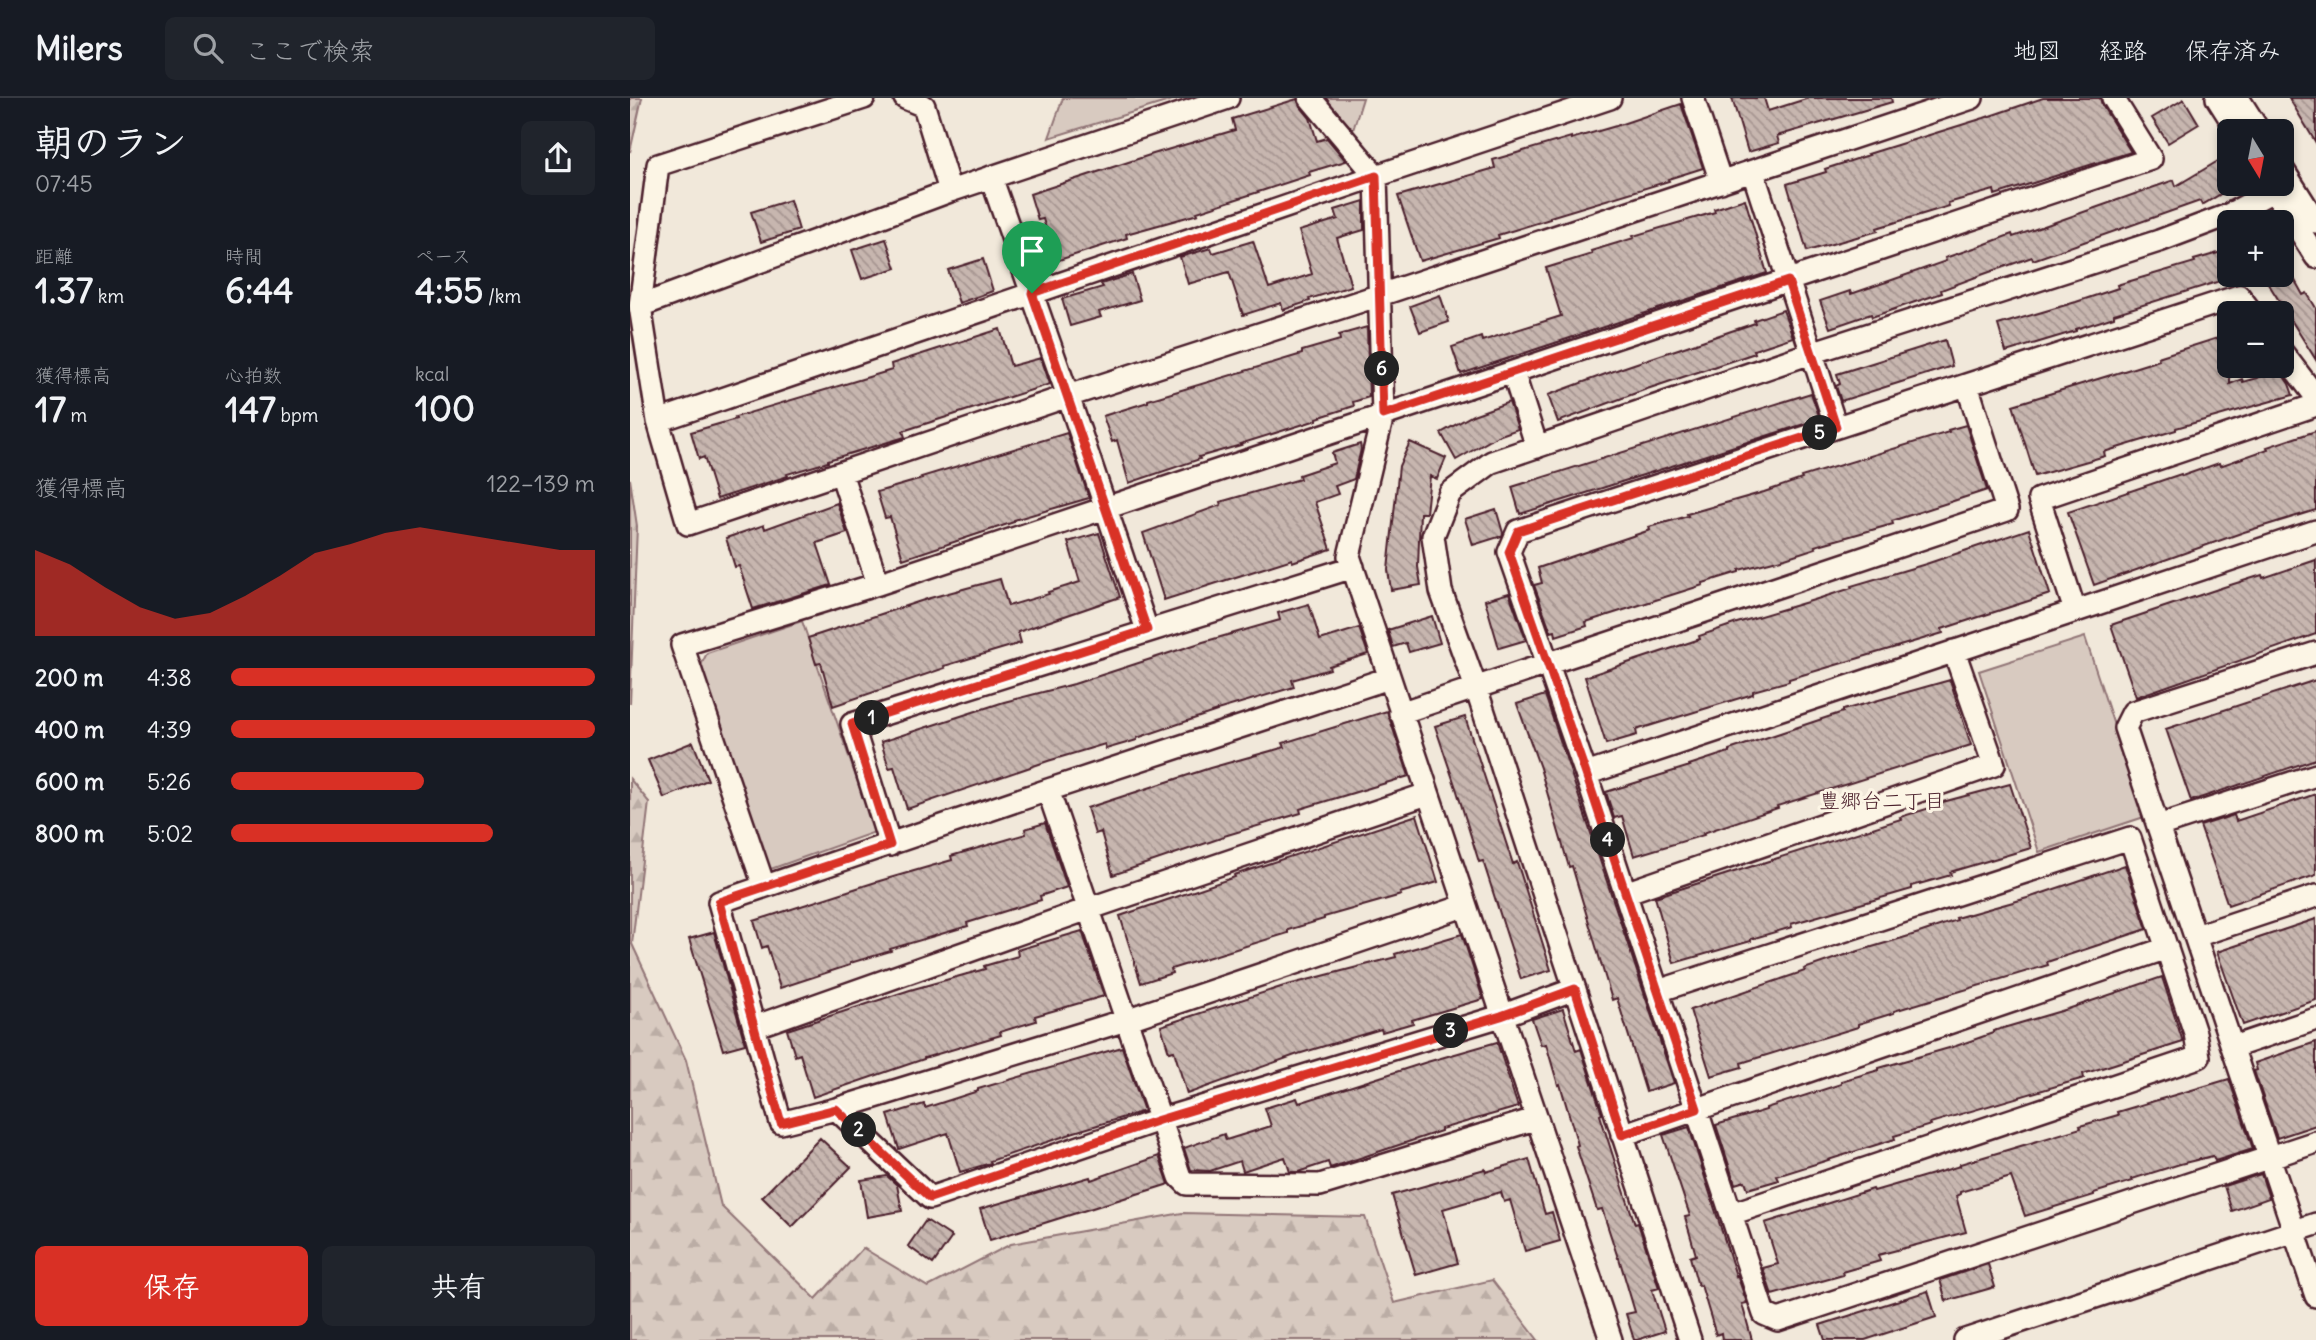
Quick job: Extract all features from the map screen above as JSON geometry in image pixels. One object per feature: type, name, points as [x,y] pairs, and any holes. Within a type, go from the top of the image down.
[{"type":"street","points":[[864,98],[658,165],[640,306],[658,421],[688,524],[1972,98]]},
{"type":"street","points":[[905,98],[924,106],[950,191]]},
{"type":"street","points":[[640,306],[950,191],[1228,98]]},
{"type":"street","points":[[1310,98],[1376,176],[1383,415],[1349,556],[1611,1340]]},
{"type":"street","points":[[658,421],[1610,98]]},
{"type":"street","points":[[1693,98],[1721,182]]},
{"type":"street","points":[[764,886],[682,645],[878,584],[2151,159],[2113,98]]},
{"type":"street","points":[[2217,98],[2230,119]]},
{"type":"street","points":[[2238,98],[2251,119]]},
{"type":"street","points":[[1753,172],[1836,427]]},
{"type":"street","points":[[991,177],[1147,630]]},
{"type":"street","points":[[1690,1340],[1476,688],[1441,591],[1433,536],[1450,493],[1492,462],[1811,353],[2159,241],[2228,215],[2256,196]]},
{"type":"street","points":[[2286,196],[2316,257]]},
{"type":"street","points":[[2293,196],[2316,222]]},
{"type":"street","points":[[2224,301],[2239,296],[2243,301]]},
{"type":"street","points":[[2217,303],[1518,531],[1509,552],[1586,774],[1763,1314],[1778,1320],[2316,1142]]},
{"type":"street","points":[[2294,368],[2316,397]]},
{"type":"street","points":[[1513,372],[1537,447]]},
{"type":"street","points":[[1400,713],[2007,510],[1967,385]]},
{"type":"street","points":[[2075,611],[2039,499],[2316,405]]},
{"type":"street","points":[[841,473],[878,584]]},
{"type":"street","points":[[1586,774],[2316,531]]},
{"type":"street","points":[[890,845],[852,724],[1353,567]]},
{"type":"street","points":[[1625,893],[1994,765],[1954,651]]},
{"type":"street","points":[[2316,653],[2133,712],[2125,728],[2316,1296]]},
{"type":"street","points":[[1389,678],[719,902],[781,1123],[836,1109],[1126,1020],[1465,906]]},
{"type":"street","points":[[2158,826],[2316,775]]},
{"type":"street","points":[[1048,790],[1159,1120],[1180,1177],[1187,1184],[1320,1185],[1535,1119]]},
{"type":"street","points":[[754,1027],[1088,909],[1427,794]]},
{"type":"street","points":[[1658,991],[2130,838],[2195,1032],[2199,1057],[1731,1214]]},
{"type":"street","points":[[2196,936],[2316,896]]},
{"type":"street","points":[[1622,1135],[2167,948]]},
{"type":"street","points":[[836,1109],[930,1198],[1159,1120],[1501,1016],[1575,989]]},
{"type":"street","points":[[2233,1046],[2316,1019]]},
{"type":"street","points":[[1965,1340],[2316,1224]]},
{"type":"green space","points":[[630,98],[642,98],[630,152]]},
{"type":"green space","points":[[1063,98],[1179,98],[1049,138]]},
{"type":"green space","points":[[1325,98],[1363,98],[1353,130]]},
{"type":"green space","points":[[630,479],[637,526],[630,704]]},
{"type":"green space","points":[[802,621],[875,832],[768,870],[700,667],[707,653]]},
{"type":"green space","points":[[2085,637],[2144,817],[2039,852],[1979,671]]},
{"type":"green space","points":[[630,779],[649,802],[632,944],[686,1060],[721,1206],[816,1299],[863,1248],[928,1287],[1011,1244],[1182,1213],[1365,1217],[1394,1303],[1492,1280],[1538,1340],[630,1340]]},
{"type":"building","points":[[1732,98],[1764,98],[1768,111],[1809,98],[1891,98],[1892,102],[1777,136],[1779,143],[1748,152]]},
{"type":"building","points":[[2043,98],[2100,98],[2131,152],[1995,195],[1994,190],[1948,203],[1949,206],[1877,228],[1878,231],[1807,251],[1787,184],[1826,172],[1825,169],[1868,154]]},
{"type":"building","points":[[2289,98],[2316,98],[2316,143]]},
{"type":"building","points":[[1297,99],[1310,118],[1317,141],[1327,138],[1346,161],[1197,212],[1198,214],[1126,234],[1127,238],[1056,261],[1043,219],[1038,220],[1030,194],[1235,130],[1232,119]]},
{"type":"building","points":[[2184,99],[2199,124],[2168,143],[2152,118]]},
{"type":"building","points":[[1681,104],[1703,168],[1550,217],[1498,235],[1499,238],[1420,261],[1398,196],[1495,168],[1493,160],[1616,126]]},
{"type":"building","points":[[2217,162],[2217,196],[2202,205],[2200,201],[2033,260],[2032,257],[1984,274],[1941,290],[1942,293],[1830,328],[1820,301],[1892,280],[2012,234],[2013,237],[2174,180],[2176,186]]},
{"type":"building","points":[[1745,199],[1767,273],[1461,374],[1452,347],[1481,337],[1482,341],[1561,316],[1546,268],[1592,254],[1591,251],[1634,238],[1633,236],[1715,212],[1714,209]]},
{"type":"building","points":[[790,200],[799,230],[761,242],[751,212]]},
{"type":"building","points":[[1364,201],[1364,230],[1337,238],[1351,286],[1283,310],[1281,303],[1243,315],[1229,272],[1188,284],[1180,257],[1211,248],[1213,253],[1253,241],[1269,288],[1312,274],[1299,231],[1338,219],[1335,210]]},
{"type":"building","points":[[886,239],[896,268],[862,279],[852,250]]},
{"type":"building","points":[[2217,253],[2217,282],[2114,314],[2114,317],[2076,331],[2006,352],[1998,325],[2076,302],[2118,288],[2117,285],[2195,262],[2194,260]]},
{"type":"building","points":[[983,259],[993,291],[959,303],[948,270]]},
{"type":"building","points":[[1132,274],[1140,300],[1099,312],[1101,317],[1070,326],[1062,299],[1103,287],[1101,284]]},
{"type":"building","points":[[2294,279],[2303,295],[2307,293],[2316,308],[2316,360],[2294,325],[2294,301],[2279,301],[2270,287],[2294,287]]},
{"type":"building","points":[[1440,295],[1449,322],[1420,332],[1410,306]]},
{"type":"building","points":[[1783,310],[1793,337],[1754,350],[1755,353],[1558,422],[1548,395],[1755,323],[1754,320]]},
{"type":"building","points":[[1367,327],[1369,397],[1353,402],[1354,406],[1317,420],[1199,457],[1200,459],[1129,483],[1117,440],[1112,442],[1103,416],[1302,354],[1302,351],[1340,340],[1339,335]]},
{"type":"building","points":[[1000,329],[1011,366],[1041,358],[1050,384],[903,431],[905,437],[828,460],[717,499],[704,457],[699,459],[691,432],[892,370],[891,364]]},
{"type":"building","points":[[2217,338],[2217,378],[2230,378],[2230,384],[2242,379],[2243,382],[2256,378],[2285,378],[2293,395],[2176,428],[2104,452],[2105,456],[2035,476],[2013,405],[2159,360],[2158,357]]},
{"type":"building","points":[[1945,340],[1952,366],[1841,401],[1836,386],[1840,384],[1837,374]]},
{"type":"building","points":[[1811,393],[1820,419],[1520,514],[1512,487]]},
{"type":"building","points":[[1509,402],[1518,429],[1498,436],[1456,460],[1441,433],[1473,415]]},
{"type":"building","points":[[1966,425],[1987,490],[1892,521],[1893,524],[1739,570],[1703,585],[1586,622],[1587,626],[1556,636],[1555,631],[1551,632],[1534,585],[1542,583],[1538,568],[1650,530],[1649,527],[1688,516],[1687,514],[1764,492],[1802,479],[1801,477]]},
{"type":"building","points":[[2316,431],[2316,510],[2244,532],[2094,585],[2068,512],[2181,474],[2182,476],[2219,463],[2220,466]]},
{"type":"building","points":[[1067,433],[1089,498],[1014,520],[903,559],[890,517],[885,518],[877,492]]},
{"type":"building","points":[[1410,442],[1446,458],[1437,479],[1430,476],[1426,513],[1420,513],[1418,567],[1421,585],[1391,590],[1388,570],[1399,466]]},
{"type":"building","points":[[1360,444],[1354,479],[1335,486],[1338,494],[1315,502],[1331,549],[1164,600],[1143,533],[1221,505],[1220,502],[1300,479],[1299,475],[1335,463],[1332,453]]},
{"type":"building","points":[[837,503],[847,533],[817,543],[831,585],[753,609],[739,566],[735,567],[726,538],[764,525],[765,529]]},
{"type":"building","points":[[1496,509],[1502,536],[1473,545],[1465,519]]},
{"type":"building","points":[[2029,529],[2050,594],[1942,629],[1943,633],[1789,679],[1753,691],[1753,694],[1636,730],[1637,735],[1606,744],[1585,677],[1700,639],[1699,636],[1737,623]]},
{"type":"building","points":[[1099,533],[1120,597],[1018,632],[1021,643],[944,666],[945,668],[833,706],[821,663],[816,664],[808,638],[930,598],[1000,579],[1008,606],[1049,594],[1048,592],[1080,582],[1068,542]]},
{"type":"building","points":[[2316,560],[2316,634],[2136,697],[2111,625]]},
{"type":"building","points":[[1509,593],[1526,640],[1499,648],[1485,600]]},
{"type":"building","points":[[1309,604],[1320,640],[1359,628],[1368,654],[1292,680],[1294,687],[1217,710],[1137,740],[1106,749],[1105,744],[1048,761],[907,809],[894,767],[889,768],[881,742],[1004,702],[1074,684],[1280,620],[1278,613]]},
{"type":"building","points":[[1432,616],[1440,643],[1409,652],[1406,643],[1393,647],[1388,630]]},
{"type":"building","points":[[1950,680],[1971,745],[1777,806],[1778,808],[1703,833],[1704,835],[1634,856],[1622,816],[1614,818],[1606,792],[1690,766],[1843,710]]},
{"type":"building","points":[[2316,680],[2316,759],[2191,801],[2166,729]]},
{"type":"building","points":[[1545,695],[1674,1083],[1646,1092],[1617,998],[1612,1000],[1572,866],[1569,867],[1540,768],[1517,704]]},
{"type":"building","points":[[1387,711],[1409,776],[1300,809],[1301,813],[1224,836],[1113,875],[1101,832],[1095,834],[1087,808],[1285,747],[1283,743]]},
{"type":"building","points":[[1465,717],[1513,864],[1517,862],[1551,970],[1521,979],[1483,861],[1479,862],[1435,726]]},
{"type":"building","points":[[693,742],[708,780],[664,798],[648,760]]},
{"type":"building","points":[[2010,784],[2031,848],[1950,872],[1951,875],[1912,886],[1912,889],[1791,924],[1792,927],[1751,941],[1674,963],[1655,897],[1901,819],[1900,817],[1940,805],[1939,803]]},
{"type":"building","points":[[2316,794],[2316,875],[2228,905],[2200,826],[2234,815],[2236,821]]},
{"type":"building","points":[[1417,815],[1438,882],[1171,969],[1172,973],[1141,983],[1120,916],[1235,877],[1234,875]]},
{"type":"building","points":[[1045,823],[1067,887],[1040,896],[1041,900],[967,923],[968,926],[890,949],[891,951],[780,988],[767,946],[762,948],[754,921],[952,860],[951,856],[1026,834],[1025,829]]},
{"type":"building","points":[[2125,865],[2147,929],[2047,962],[2048,965],[1894,1011],[1858,1024],[1858,1027],[1741,1063],[1742,1067],[1711,1076],[1690,1010],[1842,956],[1957,920],[1956,918],[2031,897]]},
{"type":"building","points":[[2316,919],[2316,1000],[2243,1025],[2217,952]]},
{"type":"building","points":[[1082,931],[1104,996],[1035,1016],[1036,1021],[1000,1032],[1001,1035],[924,1058],[813,1097],[800,1054],[795,1056],[787,1030],[985,969],[984,966],[1018,956],[1017,950]]},
{"type":"building","points":[[714,932],[745,1044],[723,1050],[689,939]]},
{"type":"building","points":[[1462,934],[1483,999],[1412,1020],[1413,1023],[1382,1032],[1381,1029],[1298,1054],[1187,1094],[1174,1051],[1169,1052],[1161,1026],[1284,986],[1396,957],[1395,954]]},
{"type":"building","points":[[2162,977],[2183,1042],[2083,1074],[2084,1078],[1930,1123],[1931,1125],[1894,1136],[1895,1139],[1777,1176],[1779,1180],[1748,1189],[1745,1181],[1735,1184],[1716,1125],[1841,1084],[1841,1081],[1879,1068],[1956,1046],[1993,1031]]},
{"type":"building","points":[[1563,1009],[1576,1051],[1581,1049],[1619,1175],[1659,1288],[1652,1290],[1665,1331],[1637,1340],[1634,1340],[1626,1314],[1635,1312],[1619,1258],[1602,1209],[1597,1210],[1546,1044],[1541,1045],[1532,1019]]},
{"type":"building","points":[[1497,1042],[1518,1107],[1441,1129],[1330,1168],[1328,1162],[1290,1172],[1285,1157],[1243,1171],[1240,1161],[1210,1171],[1191,1170],[1184,1148],[1224,1134],[1226,1140],[1271,1126],[1265,1108],[1297,1098],[1299,1103]]},
{"type":"building","points":[[2316,1042],[2316,1125],[2277,1138],[2254,1071],[2257,1070],[2255,1063]]},
{"type":"building","points":[[1122,1047],[1144,1111],[960,1172],[948,1133],[899,1149],[888,1115],[924,1104],[925,1108],[978,1089]]},
{"type":"building","points":[[2229,1079],[2253,1149],[2215,1161],[2213,1156],[2180,1164],[2025,1216],[2011,1177],[1960,1192],[1956,1196],[1966,1232],[1878,1255],[1880,1261],[1842,1272],[1843,1275],[1772,1295],[1763,1268],[1778,1264],[1765,1223],[1873,1189],[1874,1191],[1960,1166],[2081,1128],[2080,1126],[2118,1115],[2117,1112]]},
{"type":"building","points":[[1689,1127],[1747,1303],[1742,1304],[1752,1340],[1722,1340],[1721,1333],[1716,1335],[1701,1285],[1698,1286],[1690,1257],[1696,1255],[1685,1217],[1690,1216],[1663,1135]]},
{"type":"building","points":[[820,1138],[851,1167],[792,1227],[762,1197]]},
{"type":"building","points":[[1159,1156],[1169,1184],[990,1240],[980,1209],[1090,1177],[1091,1180]]},
{"type":"building","points":[[1529,1159],[1545,1214],[1552,1212],[1560,1241],[1525,1251],[1510,1200],[1504,1202],[1501,1192],[1443,1209],[1458,1263],[1416,1275],[1392,1195]]},
{"type":"building","points":[[2261,1174],[2269,1198],[2232,1211],[2224,1186]]},
{"type":"building","points":[[887,1176],[897,1185],[902,1211],[867,1217],[861,1180]]},
{"type":"building","points":[[926,1220],[952,1237],[933,1264],[908,1246]]},
{"type":"building","points":[[1988,1264],[1995,1287],[1946,1301],[1940,1280]]},
{"type":"building","points":[[1928,1291],[1936,1317],[1865,1340],[1825,1340],[1820,1325]]},
{"type":"district","name":"豊郷台二丁目","points":[[1882,800]]},
{"type":"route","points":[[1376,176],[1383,415],[1788,281],[1836,427],[1518,531],[1509,552],[1697,1109],[1622,1135],[1575,989],[1501,1016],[1159,1120],[930,1198],[836,1109],[781,1123],[719,902],[890,845],[852,724],[1147,630],[1032,293],[1376,176]]}]
